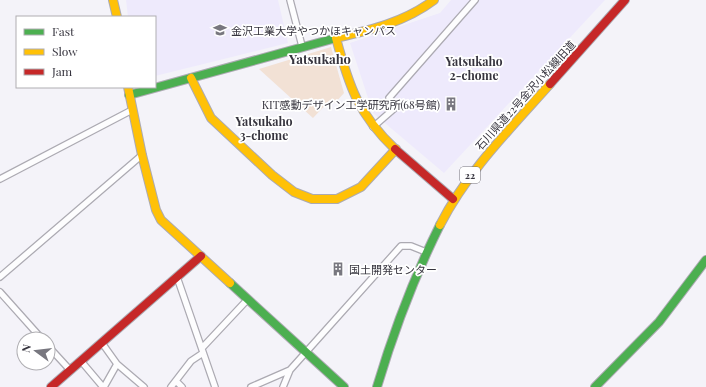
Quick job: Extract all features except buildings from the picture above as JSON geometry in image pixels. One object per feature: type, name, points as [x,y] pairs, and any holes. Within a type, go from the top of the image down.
[{"type":"street","points":[[114,0],[117,16]]},
{"type":"street","points":[[290,0],[302,46]]},
{"type":"street","points":[[156,85],[191,78],[302,46],[379,27],[415,14],[434,0]]},
{"type":"street","points":[[373,126],[396,107],[389,98],[475,0]]},
{"type":"street","name":"石川県道22号金沢小松線旧道","points":[[377,387],[393,334],[426,252],[453,200],[484,158],[624,0]]},
{"type":"street","points":[[336,38],[345,73],[357,104],[373,126],[396,149],[453,200]]},
{"type":"street","points":[[191,78],[211,118],[272,175],[294,192],[312,199],[337,199],[357,190],[396,149]]},
{"type":"street","points":[[143,88],[128,91],[156,210],[161,220],[306,352],[338,385]]},
{"type":"street","points":[[0,179],[132,110]]},
{"type":"street","points":[[0,277],[142,155]]},
{"type":"street","points":[[283,387],[290,370],[401,246],[411,246],[426,252]]},
{"type":"street","points":[[51,387],[201,256]]},
{"type":"street","points":[[595,387],[659,322],[706,260]]},
{"type":"street","points":[[177,277],[215,387]]},
{"type":"street","points":[[0,292],[35,331]]},
{"type":"street","points":[[171,387],[191,361],[248,299]]},
{"type":"street","points":[[102,343],[117,364],[144,387]]},
{"type":"street","points":[[56,355],[70,370]]},
{"type":"street","points":[[81,361],[104,387],[117,364]]},
{"type":"street","points":[[251,387],[290,370]]},
{"type":"street","points":[[176,380],[182,387]]},
{"type":"shaded area","name":"金沢工業大学やつかほキャンパス","points":[[126,0],[278,0],[288,43],[156,76],[156,16],[128,16]]},
{"type":"shaded area","points":[[451,0],[605,0],[444,173],[373,113],[350,43],[440,13]]},
{"type":"shaded area","points":[[331,47],[344,93],[335,103],[330,100],[313,118],[259,69]]},
{"type":"traffic: fast","points":[[156,88],[336,38]]},
{"type":"traffic: fast","points":[[129,95],[154,88]]},
{"type":"traffic: fast","points":[[377,387],[390,345],[405,305],[421,265],[440,225]]},
{"type":"traffic: fast","points":[[595,387],[659,322],[706,260]]},
{"type":"traffic: fast","points":[[230,283],[344,387]]},
{"type":"traffic: slow","points":[[113,0],[117,16]]},
{"type":"traffic: slow","points":[[395,149],[372,124],[356,98],[336,38],[362,32],[399,20],[423,8],[434,0]]},
{"type":"traffic: slow","points":[[191,78],[211,118],[272,175],[294,192],[312,199],[337,199],[361,187],[396,149]]},
{"type":"traffic: slow","points":[[440,225],[463,187],[476,169],[550,84]]},
{"type":"traffic: slow","points":[[128,88],[142,155],[156,210],[161,220],[230,283]]},
{"type":"traffic: jam","points":[[550,84],[625,0]]},
{"type":"traffic: jam","points":[[395,149],[453,199]]},
{"type":"traffic: jam","points":[[51,387],[201,256]]},
{"type":"place","name":"金沢工業大学やつかほキャンパス","points":[[220,30]]},
{"type":"place","name":"KIT感動デザイン工学研究所(68号館)","points":[[451,104]]},
{"type":"place","name":"国土開発センター","points":[[338,269]]},
{"type":"district","name":"Yatsukaho","points":[[320,58]]},
{"type":"district","name":"Yatsukaho 2-chome","points":[[474,68]]},
{"type":"district","name":"Yatsukaho 3-chome","points":[[264,128]]}]
